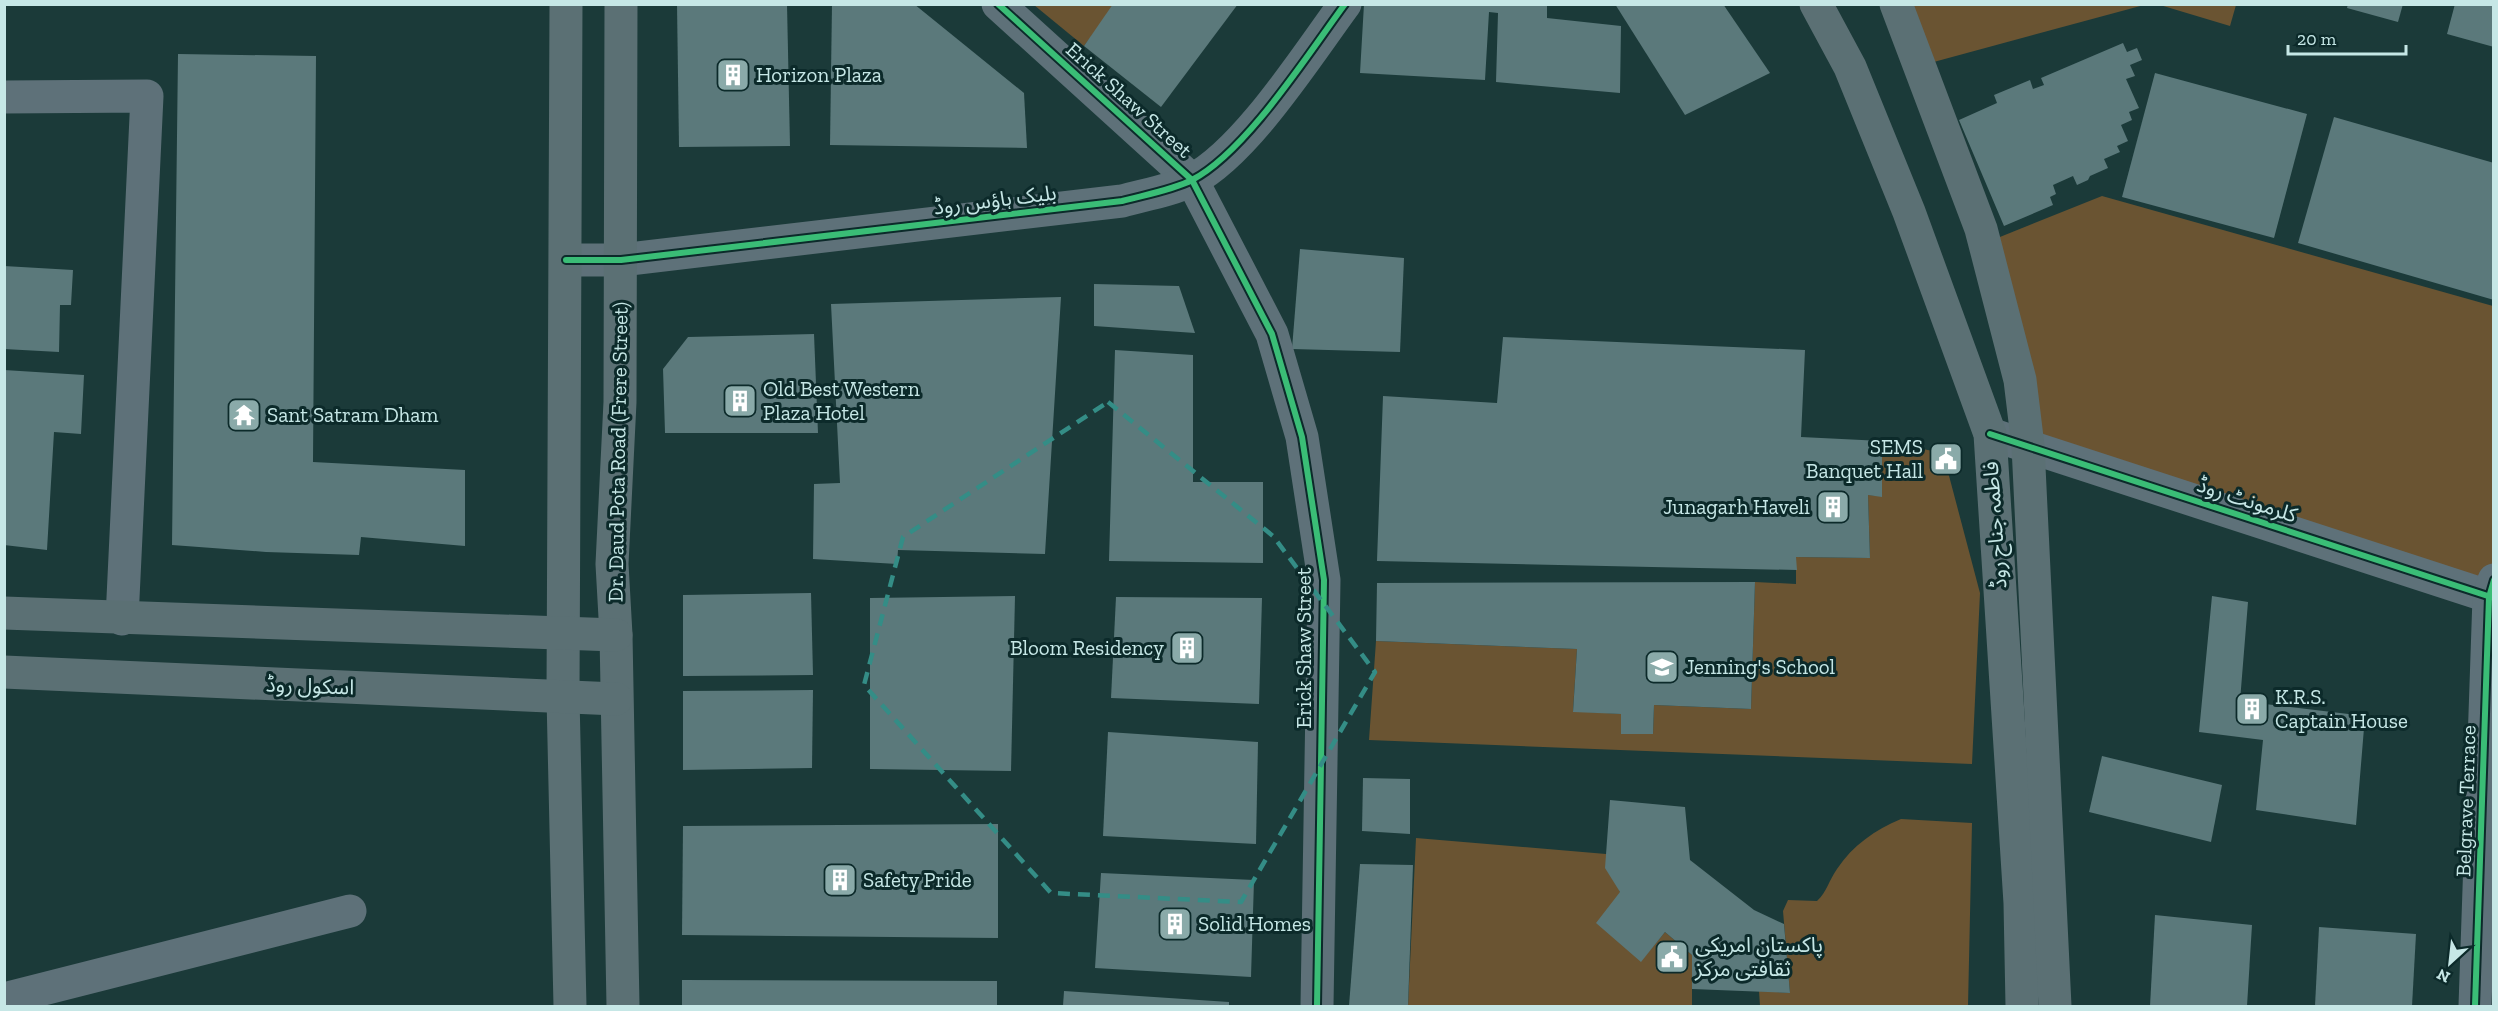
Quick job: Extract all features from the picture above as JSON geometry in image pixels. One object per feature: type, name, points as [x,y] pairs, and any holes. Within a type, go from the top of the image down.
[{"type":"main road","points":[[566,4],[563,697],[570,1006]]},
{"type":"main road","name":"Dr. Daud Pota Road (Frere Street)","points":[[621,4],[620,402],[612,564],[616,635],[623,1006]]},
{"type":"main road","name":"فاطمہ جناح روڈ","points":[[1816,4],[1850,68],[1904,200],[1990,434],[2019,891],[2022,1006]]},
{"type":"main road","name":"فاطمہ جناح روڈ","points":[[1896,4],[1981,229],[2020,380],[2028,447],[2055,1006]]},
{"type":"main road","points":[[4,613],[616,635]]},
{"type":"main road","name":"اسکول روڈ","points":[[4,672],[616,699]]},
{"type":"street","name":"Erick Shaw Street","points":[[998,4],[1192,180],[1272,334],[1302,437],[1324,580],[1317,1006]]},
{"type":"street","name":"بلیک ہاؤس روڈ","points":[[566,260],[621,260],[1122,201],[1192,180],[1232,150],[1273,101],[1345,4]]},
{"type":"street","points":[[4,97],[147,96],[122,619]]},
{"type":"street","name":"کلرمونٹ روڈ","points":[[1990,434],[2492,592]]},
{"type":"street","name":"Belgrave Terrace","points":[[2475,1006],[2492,592]]},
{"type":"street","points":[[4,999],[350,911]]},
{"type":"highlighted area","points":[[1108,402],[1273,536],[1375,672],[1241,902],[1051,893],[864,685],[903,537]]},
{"type":"shaded area","points":[[1910,4],[2144,5],[1919,66]]},
{"type":"shaded area","points":[[1034,5],[1115,5],[1084,46]]},
{"type":"shaded area","points":[[2160,5],[2236,5],[2230,26]]},
{"type":"shaded area","points":[[2102,196],[2493,306],[2494,566],[2487,591],[2028,446],[1985,243]]},
{"type":"shaded area","points":[[1882,441],[1943,453],[1980,593],[1972,764],[1369,740],[1376,641],[1577,649],[1573,711],[1621,714],[1621,733],[1653,734],[1654,705],[1751,709],[1755,582],[1796,584],[1796,557],[1870,558],[1868,495],[1882,496]]},
{"type":"shaded area","points":[[1901,819],[1972,823],[1968,1006],[1760,1006],[1759,991],[1790,993],[1783,911],[1788,900],[1817,901],[1843,860],[1857,846],[1882,828]]},
{"type":"shaded area","points":[[1416,838],[1606,854],[1641,961],[1665,932],[1692,955],[1692,1006],[1408,1006]]},
{"type":"building","name":"Horizon Plaza","points":[[677,4],[787,4],[790,146],[679,147]]},
{"type":"building","points":[[832,4],[914,4],[1024,93],[1027,148],[830,145]]},
{"type":"building","points":[[1113,4],[1238,4],[1161,107],[1084,46]]},
{"type":"building","points":[[1364,4],[1547,4],[1547,18],[1621,26],[1620,93],[1496,82],[1498,13],[1489,12],[1485,80],[1360,73]]},
{"type":"building","points":[[1615,4],[1723,4],[1770,73],[1685,115]]},
{"type":"building","points":[[2348,4],[2403,4],[2398,22],[2347,8]]},
{"type":"building","points":[[2455,4],[2494,4],[2494,47],[2447,34]]},
{"type":"building","points":[[2123,43],[2127,52],[2137,48],[2142,60],[2130,65],[2135,76],[2126,79],[2139,108],[2129,112],[2132,120],[2121,125],[2128,141],[2117,146],[2120,152],[2104,159],[2108,168],[2077,185],[2073,176],[2053,185],[2056,194],[2050,197],[2053,205],[2004,226],[1959,120],[1997,103],[1994,95],[2030,80],[2033,89],[2044,85],[2041,78]]},
{"type":"building","points":[[178,54],[316,56],[313,462],[465,470],[465,546],[361,537],[359,555],[266,552],[172,545]]},
{"type":"building","points":[[2155,73],[2307,114],[2274,238],[2122,197]]},
{"type":"building","points":[[2334,117],[2494,163],[2494,300],[2298,243]]},
{"type":"building","points":[[1300,249],[1404,258],[1400,352],[1292,349]]},
{"type":"building","points":[[4,266],[73,270],[71,305],[60,305],[59,352],[4,349]]},
{"type":"building","points":[[1094,284],[1179,286],[1195,333],[1094,326]]},
{"type":"building","points":[[1061,297],[1045,554],[898,550],[897,564],[813,559],[814,484],[840,483],[831,304]]},
{"type":"building","name":"Old Best Western Plaza Hotel","points":[[814,334],[818,433],[665,433],[663,369],[688,337]]},
{"type":"building","points":[[1503,337],[1805,350],[1801,437],[1882,441],[1882,497],[1868,495],[1870,558],[1796,557],[1797,570],[1377,561],[1383,396],[1497,403]]},
{"type":"building","points":[[1115,350],[1193,355],[1193,482],[1263,482],[1263,563],[1109,561]]},
{"type":"building","points":[[4,370],[84,375],[81,434],[54,432],[47,550],[4,545]]},
{"type":"building","points":[[1755,582],[1751,709],[1654,705],[1653,734],[1621,734],[1621,714],[1573,712],[1577,649],[1376,641],[1377,583]]},
{"type":"building","points":[[811,593],[813,675],[683,676],[683,595]]},
{"type":"building","points":[[1015,596],[1011,771],[870,769],[870,598]]},
{"type":"building","name":"K.R.S. Captain House","points":[[2212,596],[2248,602],[2240,701],[2365,716],[2356,825],[2256,810],[2263,740],[2199,732]]},
{"type":"building","name":"Bloom Residency","points":[[1116,597],[1262,598],[1259,704],[1111,698]]},
{"type":"building","points":[[813,690],[812,768],[683,770],[683,691]]},
{"type":"building","points":[[1108,732],[1258,742],[1256,844],[1103,836]]},
{"type":"building","points":[[2102,756],[2222,785],[2211,842],[2089,812]]},
{"type":"building","points":[[1363,778],[1410,779],[1410,834],[1362,831]]},
{"type":"building","points":[[1610,800],[1685,807],[1690,860],[1754,910],[1784,924],[1790,993],[1692,989],[1692,955],[1665,932],[1641,962],[1596,923],[1620,892],[1605,868]]},
{"type":"building","name":"Safety Pride","points":[[998,824],[998,938],[682,935],[683,826]]},
{"type":"building","points":[[1360,864],[1413,865],[1408,1006],[1349,1006]]},
{"type":"building","name":"Solid Homes","points":[[1101,873],[1254,880],[1251,977],[1095,968]]},
{"type":"building","points":[[2155,915],[2252,925],[2247,1006],[2150,1006]]},
{"type":"building","points":[[2319,927],[2416,934],[2412,1006],[2315,1006]]},
{"type":"building","points":[[682,980],[997,981],[997,1006],[682,1006]]},
{"type":"building","points":[[1064,991],[1229,1002],[1229,1006],[1063,1006]]},
{"type":"cycle path","points":[[998,4],[1192,180],[1272,334],[1302,437],[1324,580],[1317,1006]]},
{"type":"cycle path","points":[[566,260],[621,260],[1122,201],[1176,187],[1192,180],[1213,166],[1233,148],[1275,100],[1345,4]]},
{"type":"cycle path","points":[[1990,434],[2494,598]]},
{"type":"cycle path","points":[[2475,1006],[2489,597],[2494,580]]},
{"type":"place","name":"Horizon Plaza","points":[[733,75]]},
{"type":"place","name":"Old Best Western Plaza Hotel","points":[[740,401]]},
{"type":"place","name":"Sant Satram Dham","points":[[244,415]]},
{"type":"place","name":"SEMS Banquet Hall","points":[[1946,459]]},
{"type":"place","name":"Junagarh Haveli","points":[[1833,507]]},
{"type":"place","name":"Bloom Residency","points":[[1187,648]]},
{"type":"place","name":"Jenning's School","points":[[1662,667]]},
{"type":"place","name":"K.R.S. Captain House","points":[[2252,709]]},
{"type":"place","name":"Safety Pride","points":[[840,880]]},
{"type":"place","name":"Solid Homes","points":[[1175,924]]},
{"type":"place","name":"پاکستان امریکی ثقافتی مرکز","points":[[1672,957]]}]
